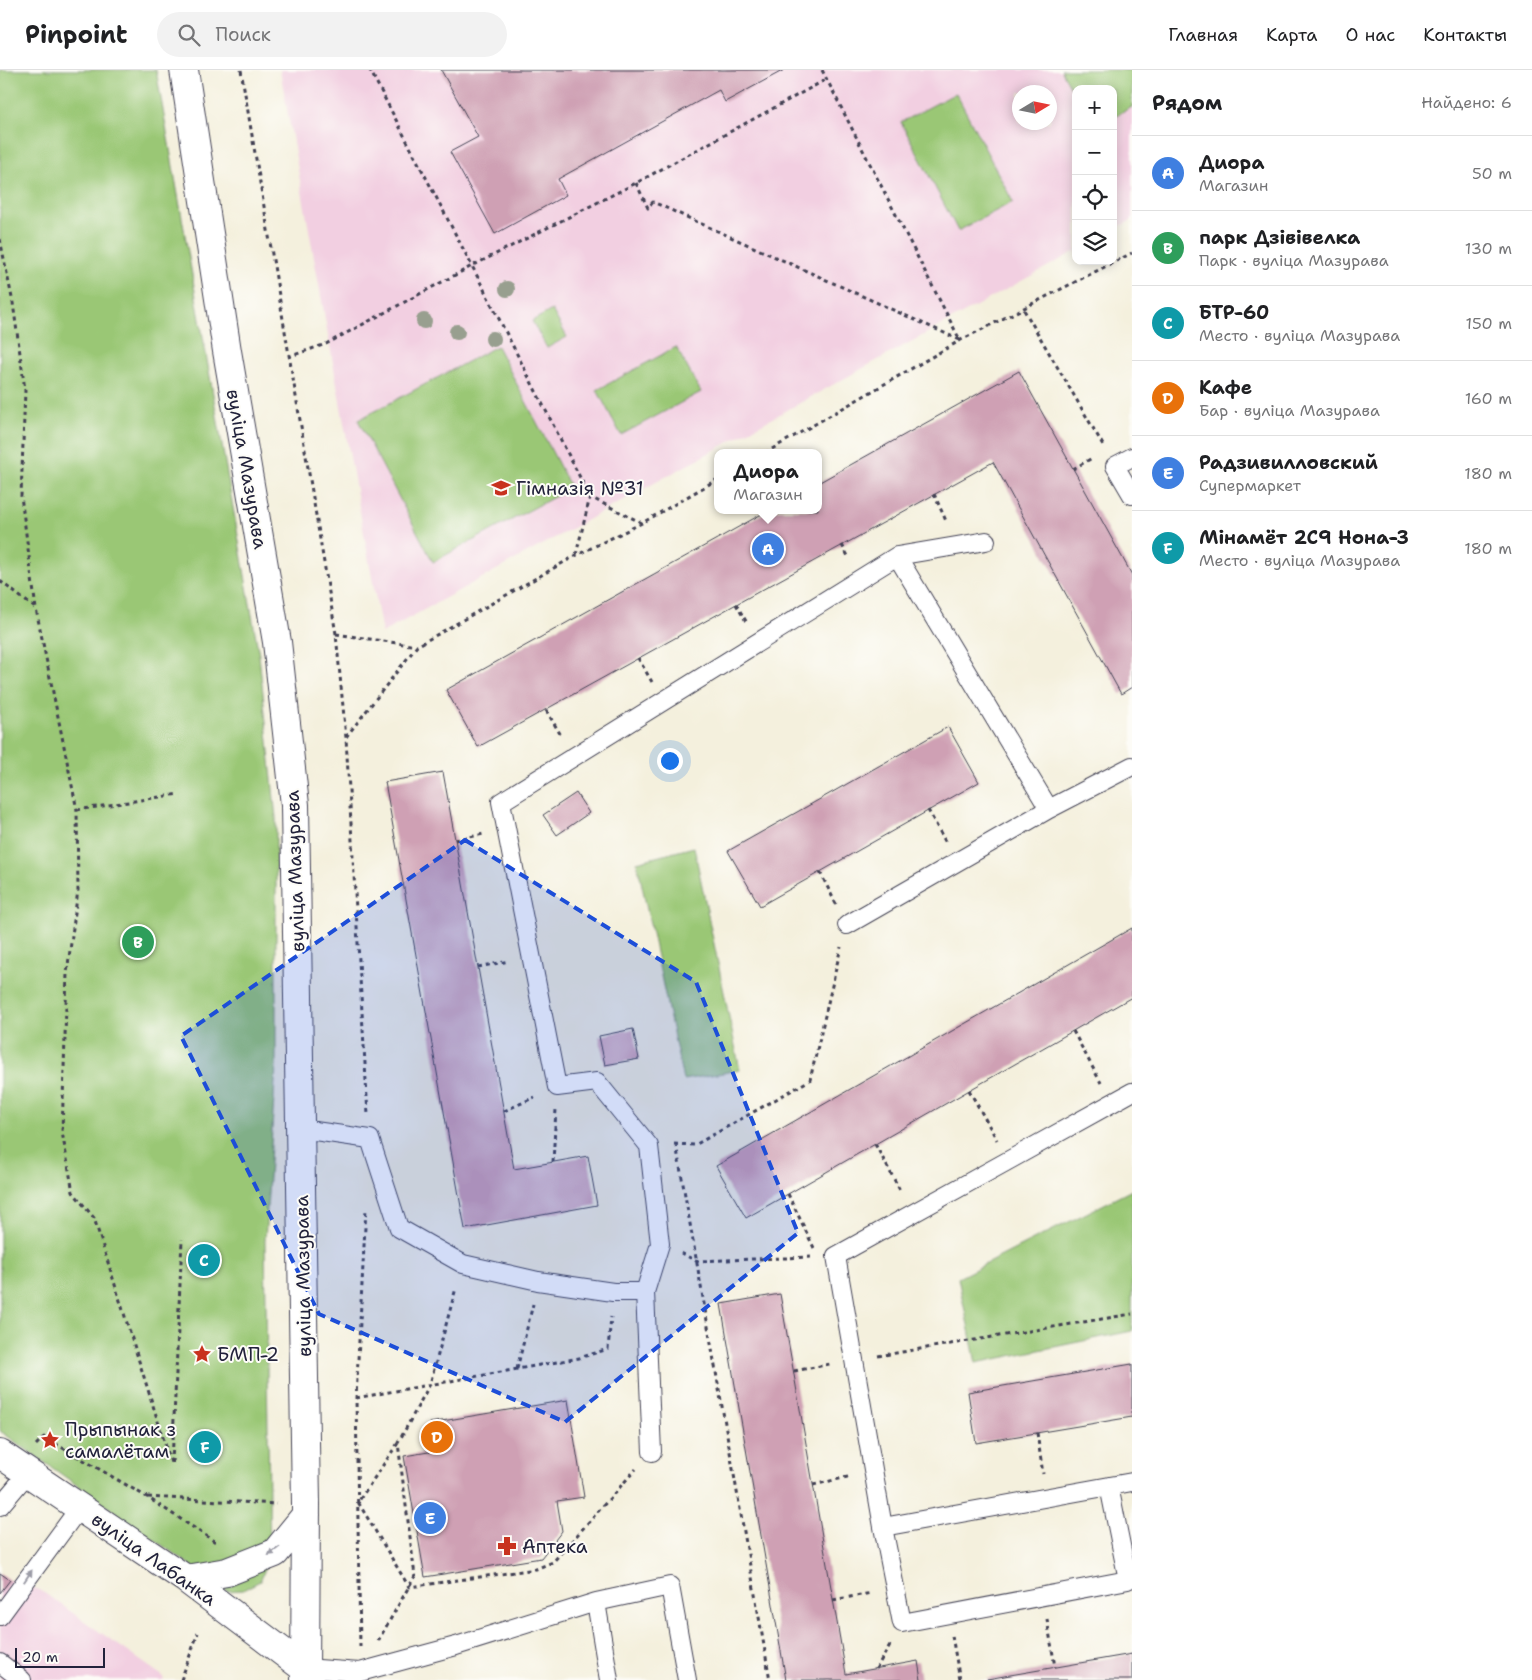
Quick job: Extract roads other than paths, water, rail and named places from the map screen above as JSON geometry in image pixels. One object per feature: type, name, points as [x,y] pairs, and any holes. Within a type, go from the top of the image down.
[{"type":"main road","name":"вуліца Мазурава","points":[[184,70],[227,351],[277,642],[295,805],[306,1515],[304,1674]]},
{"type":"main road","name":"вуліца Лабанка","points":[[0,1454],[27,1474],[80,1507],[186,1579],[304,1674]]},
{"type":"main road","points":[[186,1579],[227,1572],[274,1553],[306,1515]]},
{"type":"lane","points":[[1132,457],[1115,466],[1132,496]]},
{"type":"lane","points":[[652,1452],[645,1292],[660,1244],[649,1146],[596,1082],[557,1087],[500,802],[897,556],[986,541]]},
{"type":"lane","points":[[897,556],[1049,809]]},
{"type":"lane","points":[[847,925],[1049,809],[1132,766]]},
{"type":"lane","points":[[1109,1486],[1130,1580],[902,1623],[883,1527],[836,1256],[1132,1092]]},
{"type":"lane","points":[[301,1129],[370,1139],[399,1228],[463,1264],[538,1280],[613,1292],[645,1292]]},
{"type":"lane","points":[[0,1506],[27,1474]]},
{"type":"lane","points":[[883,1527],[1132,1482]]},
{"type":"lane","points":[[0,1616],[80,1507]]},
{"type":"lane","points":[[304,1674],[360,1672],[456,1646],[596,1602],[670,1586],[687,1680]]},
{"type":"lane","points":[[596,1602],[610,1680]]},
{"type":"lane","points":[[0,1663],[22,1680]]},
{"type":"place","name":"Гімназія №31","points":[[501,488]]},
{"type":"place","name":"Диора","points":[[768,549]]},
{"type":"place","name":"парк Дзівівелка","points":[[138,942]]},
{"type":"place","name":"БТР-60","points":[[204,1260]]},
{"type":"place","name":"БМП-2","points":[[202,1354]]},
{"type":"place","name":"Кафе","points":[[437,1437]]},
{"type":"place","name":"Прыпынак з самалётам","points":[[50,1440]]},
{"type":"place","name":"Мінамёт 2С9 Нона-З","points":[[205,1447]]},
{"type":"place","name":"Радзивилловский","points":[[430,1518]]},
{"type":"place","name":"Аптека","points":[[507,1546]]}]
